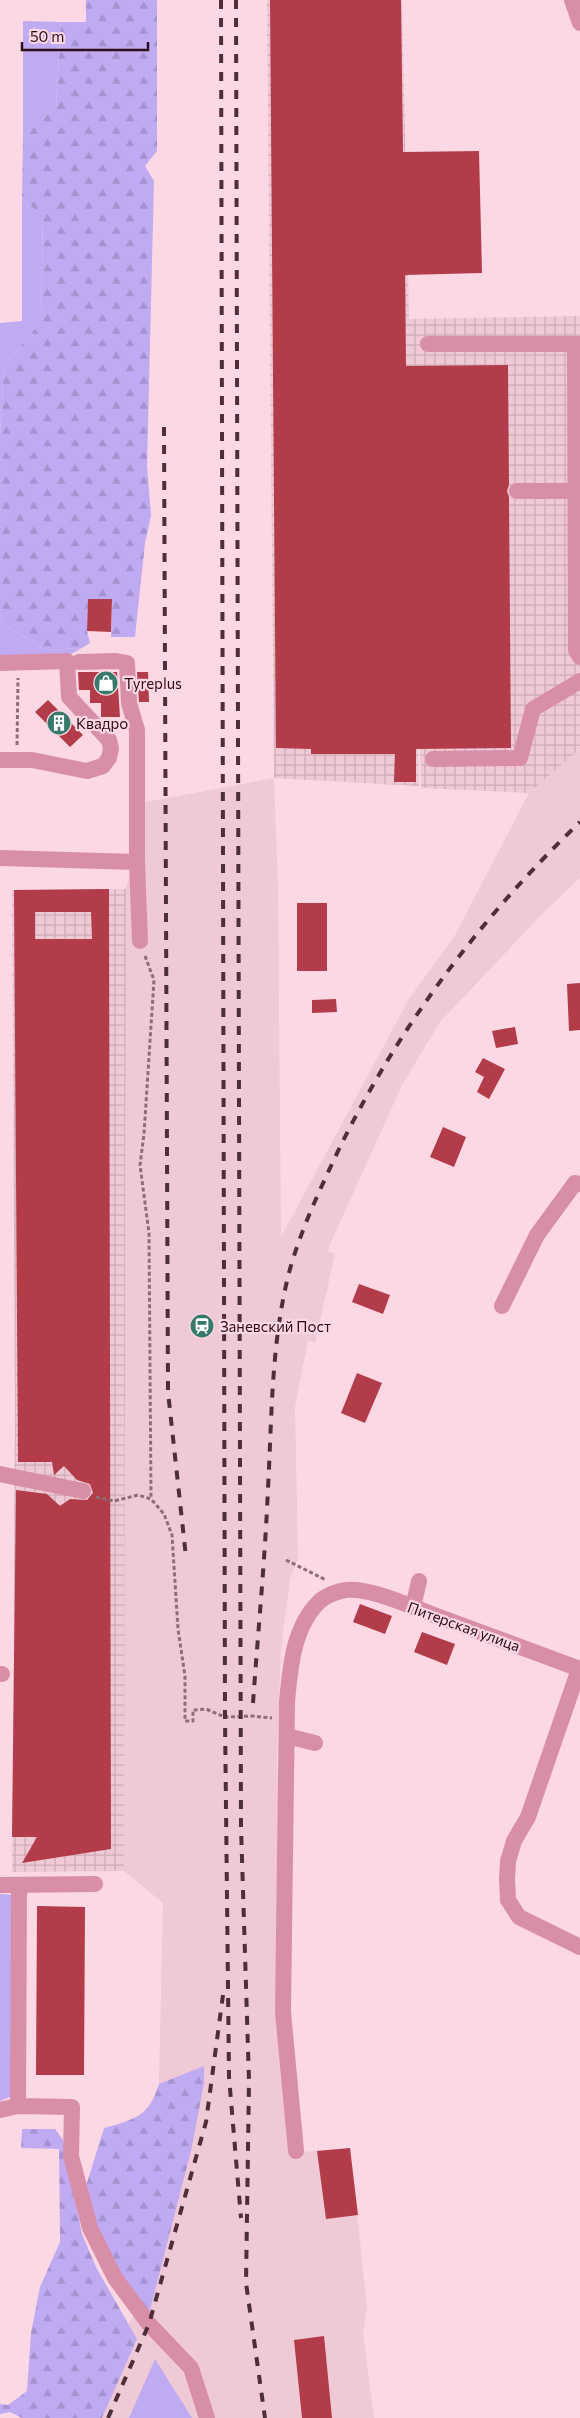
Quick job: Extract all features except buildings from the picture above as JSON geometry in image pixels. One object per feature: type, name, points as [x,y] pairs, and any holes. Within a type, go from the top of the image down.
[{"type":"street","points":[[572,0],[580,23]]},
{"type":"street","points":[[428,344],[578,344],[576,650],[580,658]]},
{"type":"street","points":[[517,491],[576,490]]},
{"type":"street","points":[[79,662],[116,661],[127,663],[129,703],[137,730],[137,862],[140,941]]},
{"type":"street","points":[[0,663],[67,662],[69,697],[102,731],[109,740],[111,749],[108,758],[102,766],[87,771],[32,760],[0,760]]},
{"type":"street","points":[[433,759],[520,758],[533,708],[580,681]]},
{"type":"street","points":[[0,858],[137,862]]},
{"type":"street","points":[[502,1306],[537,1235],[575,1183],[580,1184]]},
{"type":"street","points":[[0,1474],[83,1491]]},
{"type":"street","points":[[413,1607],[419,1581]]},
{"type":"street","points":[[296,2151],[283,2012],[287,1736],[291,1661],[302,1627],[319,1602],[334,1593],[346,1590]]},
{"type":"street","name":"Питерская улица","points":[[346,1590],[380,1596],[413,1607],[579,1669]]},
{"type":"street","points":[[579,1669],[528,1817],[514,1841],[508,1861],[507,1879],[508,1900],[519,1917],[580,1947]]},
{"type":"street","points":[[287,1736],[315,1743]]},
{"type":"street","points":[[0,1885],[95,1884]]},
{"type":"street","points":[[18,2106],[19,1885]]},
{"type":"street","points":[[0,2110],[18,2106],[72,2107],[70,2156],[90,2228],[115,2278],[149,2324],[191,2368],[207,2418]]},
{"type":"path","points":[[17,760],[18,662]]},
{"type":"path","points":[[140,941],[154,980],[144,1134],[140,1165],[149,1233],[151,1499]]},
{"type":"path","points":[[83,1491],[91,1496],[114,1501],[138,1495],[151,1499],[164,1514],[172,1535],[178,1629],[185,1676],[185,1721],[193,1721],[193,1710],[206,1709],[225,1717],[252,1716],[270,1719],[276,1717]]},
{"type":"path","points":[[286,1560],[346,1590]]},
{"type":"shaded area","points":[[267,0],[402,0],[409,319],[580,316],[580,749],[529,793],[421,788],[413,463],[419,786],[274,778]]},
{"type":"shaded area","points":[[580,749],[580,878],[543,913],[440,1022],[402,1085],[327,1251],[335,1254],[315,1343],[308,1340],[295,1407],[298,1558],[290,1579],[281,1649],[277,1754],[280,1896],[291,2153],[350,2148],[367,2307],[363,2334],[374,2418],[84,2418],[139,2303],[155,2096],[159,2084],[163,1903],[124,1871],[126,889],[146,802],[274,778],[278,891],[281,1237],[409,999],[454,937],[529,793]]},
{"type":"shaded area","points":[[126,889],[124,1871],[12,1872],[15,1410],[12,890]]},
{"type":"green space","points":[[86,0],[157,0],[157,151],[145,166],[154,181],[147,466],[151,516],[145,543],[135,637],[111,637],[112,600],[88,599],[87,631],[90,643],[82,648],[45,650],[3,624],[0,615],[0,435],[4,365],[41,322],[43,215],[22,200],[23,137],[56,107],[61,22],[86,22]]},
{"type":"green space","points":[[23,21],[61,22],[56,107],[23,137]]},
{"type":"green space","points":[[22,200],[43,215],[41,322],[4,365],[0,435],[0,323],[22,321]]},
{"type":"green space","points":[[0,615],[3,624],[45,650],[82,648],[67,656],[0,658]]},
{"type":"green space","points":[[0,1894],[14,1895],[15,2095],[0,2101]]},
{"type":"green space","points":[[204,2066],[204,2083],[191,2151],[149,2314],[118,2277],[93,2225],[85,2189],[104,2128],[139,2115],[151,2104],[159,2084]]},
{"type":"green space","points":[[22,2129],[55,2129],[63,2140],[82,2234],[97,2269],[137,2339],[102,2418],[22,2418],[10,2412],[0,2414],[0,2404],[8,2405],[27,2391],[31,2333],[40,2287],[60,2242],[59,2149],[21,2148]]},
{"type":"green space","points":[[155,2359],[192,2418],[129,2418]]},
{"type":"railway","points":[[221,0],[225,1717],[229,2077],[241,2218]]},
{"type":"railway","points":[[236,0],[241,1827],[249,2081],[246,2283],[265,2418]]},
{"type":"railway","points":[[164,427],[168,1392],[186,1557]]},
{"type":"railway","points":[[253,1703],[276,1351],[284,1296],[300,1238],[340,1147],[389,1058],[416,1015],[477,934],[510,895],[580,822]]},
{"type":"railway","points":[[108,2418],[149,2324],[206,2122],[223,1995]]},
{"type":"place","name":"Tyreplus","points":[[106,683]]},
{"type":"place","name":"Квадро","points":[[59,723]]},
{"type":"place","name":"Заневский Пост","points":[[202,1326]]}]
